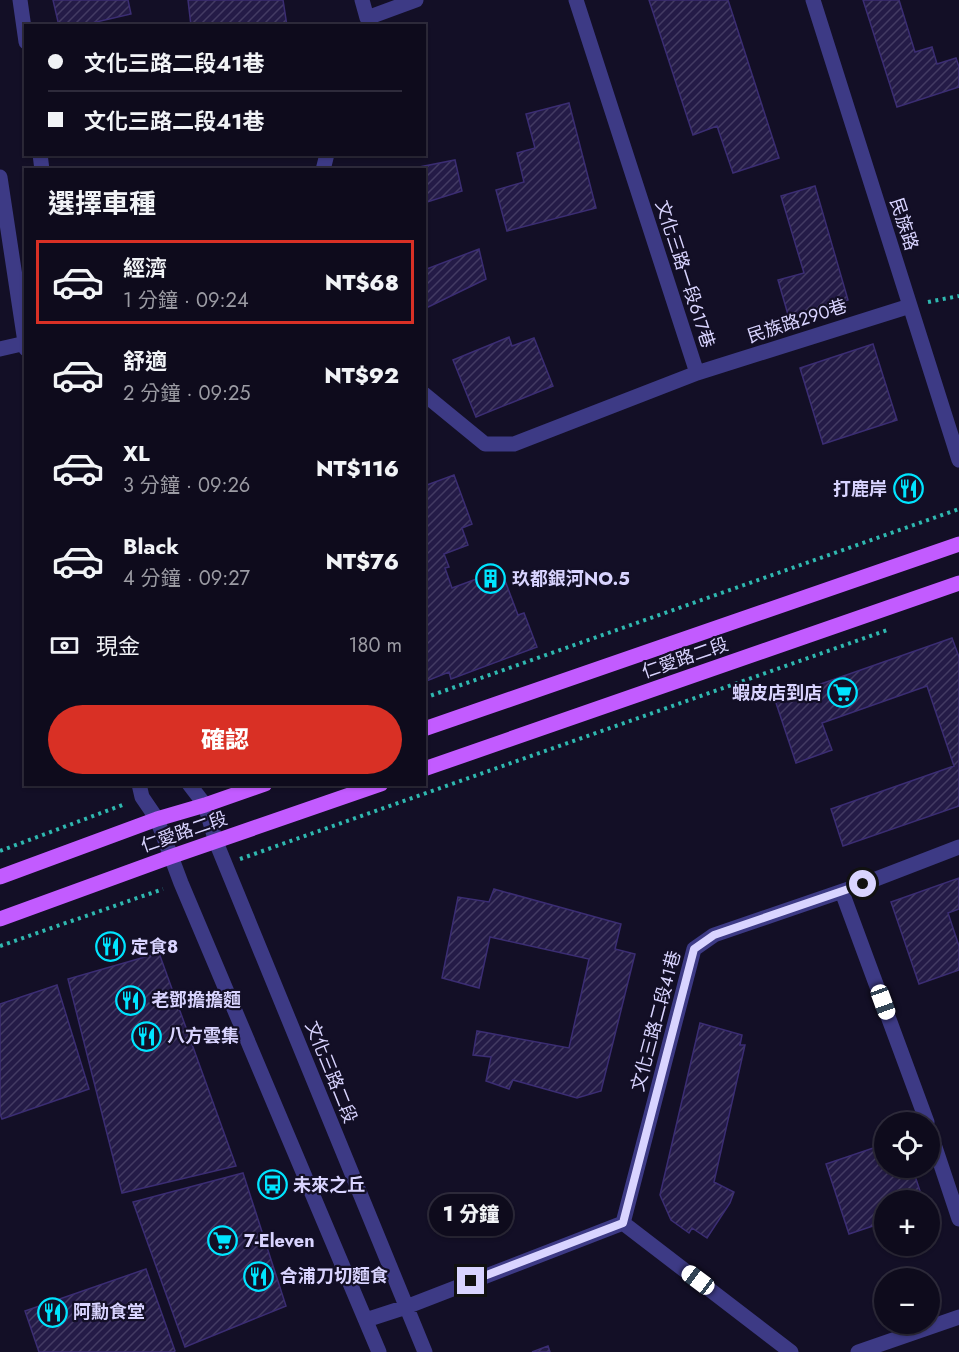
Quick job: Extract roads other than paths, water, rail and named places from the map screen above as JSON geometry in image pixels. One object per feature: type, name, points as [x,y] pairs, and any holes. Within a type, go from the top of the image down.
[{"type":"main road","name":"仁愛路二段","points":[[426,728],[959,544]]},
{"type":"main road","name":"仁愛路二段","points":[[426,768],[959,583]]},
{"type":"main road","name":"仁愛路二段","points":[[0,877],[157,819],[259,786]]},
{"type":"main road","name":"仁愛路二段","points":[[0,919],[375,786]]},
{"type":"street","points":[[20,0],[24,28]]},
{"type":"street","points":[[362,0],[365,22],[416,0]]},
{"type":"street","name":"文化三路一段617巷","points":[[426,395],[485,444],[514,444],[697,373],[576,0]]},
{"type":"street","name":"民族路","points":[[813,0],[959,460]]},
{"type":"street","points":[[0,177],[24,338]]},
{"type":"street","name":"民族路290巷","points":[[697,373],[910,306]]},
{"type":"street","points":[[0,349],[24,345]]},
{"type":"street","points":[[191,786],[205,805]]},
{"type":"street","points":[[140,791],[157,819],[170,857],[379,1352]]},
{"type":"street","name":"文化三路二段","points":[[205,805],[216,842],[425,1352]]},
{"type":"street","name":"文化三路二段41巷","points":[[623,1223],[694,949],[714,935],[842,892],[959,847]]},
{"type":"street","points":[[842,892],[923,1112]]},
{"type":"street","points":[[940,1162],[959,1219]]},
{"type":"street","points":[[366,1320],[406,1307],[623,1223],[791,1352]]},
{"type":"street","points":[[858,1352],[959,1317]]},
{"type":"place","name":"打鹿岸","points":[[908,489]]},
{"type":"place","name":"玖都銀河NO.5","points":[[491,579]]},
{"type":"place","name":"蝦皮店到店","points":[[843,693]]},
{"type":"place","name":"定食8","points":[[110,947]]},
{"type":"place","name":"老鄧擔擔麵","points":[[130,1000]]},
{"type":"place","name":"八方雲集","points":[[146,1036]]},
{"type":"place","name":"未來之丘","points":[[272,1185]]},
{"type":"place","name":"7-Eleven","points":[[223,1241]]},
{"type":"place","name":"合浦刀切麵食","points":[[259,1276]]},
{"type":"place","name":"阿勳食堂","points":[[52,1312]]}]
